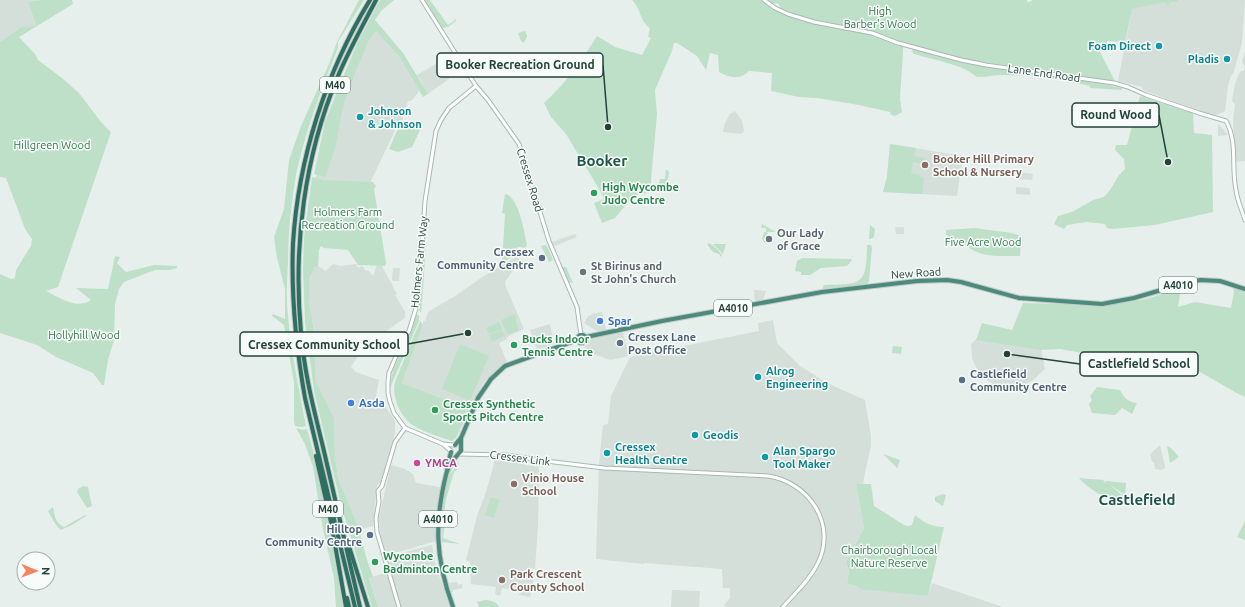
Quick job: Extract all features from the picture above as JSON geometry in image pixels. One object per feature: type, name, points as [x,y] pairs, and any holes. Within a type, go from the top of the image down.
[{"type":"highway","name":"M40","points":[[348,607],[300,368],[293,305],[293,244],[298,198],[311,135],[340,58],[370,0]]},
{"type":"highway","name":"M40","points":[[360,607],[313,405],[304,358],[299,307],[298,276],[299,244],[306,189],[319,132],[340,72],[376,0]]},
{"type":"highway","name":"New Road","points":[[586,337],[662,321],[815,293],[871,285],[917,281],[947,280],[961,282],[1019,298],[1102,304],[1122,301],[1200,280],[1220,281],[1245,289]]},
{"type":"highway","points":[[581,335],[586,337],[586,341],[582,343],[577,340],[578,336],[581,335]]},
{"type":"highway","name":"A4010","points":[[453,607],[441,568],[438,542],[440,505],[447,471],[446,468],[452,447],[461,438],[478,398],[491,379],[506,366],[577,340]]},
{"type":"highway","name":"M40","points":[[308,411],[355,607]]},
{"type":"highway","name":"A4010","points":[[447,471],[459,454],[461,448],[461,438]]},
{"type":"highway","points":[[454,445],[458,445],[461,448]]},
{"type":"highway","points":[[451,452],[454,454],[459,454]]},
{"type":"highway","name":"M40","points":[[328,493],[348,607]]},
{"type":"highway","name":"M40","points":[[336,506],[368,607]]},
{"type":"street","name":"Cressex Road","points":[[422,0],[476,86],[514,135],[522,150],[549,241],[577,307],[581,335]]},
{"type":"street","name":"Lane End Road","points":[[764,0],[788,14],[814,22],[872,33],[898,43],[986,65],[1114,83],[1199,114],[1226,121],[1231,130],[1233,139],[1236,190],[1245,220]]},
{"type":"street","name":"Holmers Farm Way","points":[[405,428],[394,413],[390,402],[388,382],[392,365],[399,349],[399,344],[409,331],[417,305],[425,201],[434,145],[441,120],[449,108],[476,86]]},
{"type":"street","points":[[399,607],[377,532],[376,518],[379,502],[378,491],[382,486],[395,442],[405,428],[443,444],[454,445]]},
{"type":"street","points":[[443,444],[451,452]]},
{"type":"street","points":[[461,448],[468,453]]},
{"type":"street","name":"Cressex Link","points":[[459,454],[506,455],[609,468],[768,476],[782,479],[797,487],[808,496],[816,507],[822,524],[824,541],[821,557],[817,565],[807,580],[783,607]]},
{"type":"shaded area","points":[[0,0],[41,0],[28,2],[36,27],[21,27],[0,42]]},
{"type":"shaded area","points":[[1157,0],[1245,0],[1242,43],[1233,74],[1228,85],[1225,111],[1216,115],[1197,110],[1148,92],[1142,89],[1142,87],[1118,81],[1132,5]]},
{"type":"shaded area","points":[[376,30],[398,55],[419,90],[418,93],[411,101],[408,101],[404,113],[402,113],[403,120],[400,120],[369,185],[314,183],[356,51]]},
{"type":"shaded area","points":[[1245,51],[1245,66],[1242,62]]},
{"type":"shaded area","points":[[452,54],[455,58],[443,66],[450,78],[428,94],[417,75]]},
{"type":"shaded area","points":[[1245,66],[1245,161],[1236,162],[1233,123],[1235,104],[1232,101],[1235,84],[1241,71],[1244,71]]},
{"type":"shaded area","points":[[735,111],[742,121],[744,131],[741,134],[723,132],[725,123],[730,114]]},
{"type":"shaded area","points":[[1218,124],[1224,130],[1228,135],[1218,136]]},
{"type":"shaded area","name":"Booker Hill Primary School & Nursery","points":[[890,144],[963,156],[957,196],[883,192],[887,177]]},
{"type":"shaded area","points":[[1019,172],[1033,174],[1032,180],[1018,179]]},
{"type":"shaded area","points":[[1016,187],[1029,188],[1030,195],[1016,194]]},
{"type":"shaded area","points":[[895,227],[904,227],[904,234],[896,234]]},
{"type":"shaded area","points":[[575,234],[577,237],[555,246],[552,242]]},
{"type":"shaded area","points":[[516,257],[519,259],[519,262],[505,282],[524,329],[507,337],[507,339],[499,343],[507,362],[494,372],[482,385],[470,409],[402,383],[423,325],[423,321],[425,321],[428,312]]},
{"type":"shaded area","points":[[333,264],[341,266],[356,264],[358,268],[362,266],[373,276],[377,265],[382,266],[397,294],[395,295],[405,312],[405,318],[373,340],[358,356],[351,367],[356,372],[379,380],[376,396],[378,401],[384,404],[395,421],[395,434],[381,482],[377,485],[373,526],[359,530],[338,476],[335,456],[334,418],[316,381],[313,322],[308,303],[311,272],[318,266],[326,271]]},
{"type":"shaded area","points":[[393,268],[400,268],[399,281],[393,281],[392,279]]},
{"type":"shaded area","points":[[754,290],[766,291],[763,300],[755,302]]},
{"type":"shaded area","points":[[602,312],[606,330],[597,331],[584,323],[589,315]]},
{"type":"shaded area","points":[[773,320],[777,343],[800,366],[829,384],[865,400],[871,436],[871,446],[863,484],[856,484],[864,528],[846,561],[849,570],[847,584],[859,587],[928,596],[932,583],[1003,607],[727,607],[724,605],[730,598],[730,589],[723,588],[722,569],[596,559],[599,464],[603,425],[608,424],[611,396],[629,359],[633,356],[759,331],[758,323]]},
{"type":"shaded area","points":[[550,324],[554,344],[537,350],[530,330]]},
{"type":"shaded area","points":[[989,328],[1041,349],[1045,369],[1032,381],[1021,387],[1004,388],[987,380],[982,376],[972,358],[971,344]]},
{"type":"shaded area","points":[[621,331],[623,333],[629,356],[610,360],[588,352],[584,348],[588,342],[594,338]]},
{"type":"shaded area","points":[[1160,445],[1165,466],[1165,468],[1161,470],[1155,469],[1154,462],[1152,462],[1150,454]]},
{"type":"shaded area","points":[[495,460],[519,462],[525,465],[539,467],[538,526],[535,569],[530,568],[530,571],[535,572],[530,597],[519,595],[520,591],[502,588],[500,596],[495,594],[496,587],[471,584],[470,562],[466,560],[477,516],[486,492]]},
{"type":"shaded area","points":[[391,465],[405,469],[413,474],[416,483],[440,487],[436,521],[436,541],[385,556],[381,538],[379,517]]},
{"type":"shaded area","points":[[432,545],[436,567],[450,607],[378,607],[369,578],[390,571],[386,557]]},
{"type":"shaded area","points":[[457,582],[458,585],[462,584],[463,588],[453,590],[453,592],[451,592],[449,583]]},
{"type":"shaded area","points":[[672,590],[700,591],[699,607],[671,607]]},
{"type":"green space","name":"Hillgreen Wood","points":[[41,0],[72,0],[73,4],[19,37],[35,54],[38,60],[79,93],[101,122],[111,132],[58,287],[46,291],[68,302],[80,304],[86,303],[91,300],[76,288],[108,289],[115,256],[120,257],[117,263],[126,272],[154,265],[177,266],[177,268],[169,270],[155,270],[124,282],[119,289],[115,304],[114,340],[108,360],[104,385],[102,385],[93,373],[56,357],[37,345],[0,333],[0,274],[11,279],[15,278],[16,270],[31,246],[32,239],[25,229],[6,178],[0,177],[0,42],[21,27],[36,26],[28,2]]},
{"type":"green space","points":[[359,0],[364,0],[338,42],[338,48],[314,111],[296,175],[290,219],[287,302],[293,357],[306,426],[301,427],[295,426],[294,421],[294,383],[284,325],[272,316],[273,314],[285,319],[285,289],[277,258],[274,237],[284,209],[289,160],[301,126],[329,64],[337,42]]},
{"type":"green space","points":[[380,0],[394,0],[381,11],[375,20],[403,53],[428,94],[423,97],[398,55],[376,31],[369,40],[343,106],[335,149],[325,177],[314,174],[325,122],[358,42]]},
{"type":"green space","points":[[425,0],[430,0],[448,25],[454,21],[455,18],[456,21],[448,27],[442,28]]},
{"type":"green space","points":[[632,0],[761,0],[783,13],[795,17],[867,33],[900,44],[903,47],[900,99],[902,112],[895,116],[891,115],[890,112],[859,105],[817,98],[799,97],[771,91],[772,73],[749,71],[739,77],[727,76],[719,72],[718,55],[710,53],[706,70],[697,56],[677,43],[674,43],[655,90],[657,114],[650,192],[636,195],[615,218],[602,223],[594,203],[605,199],[566,134],[551,117],[544,103],[573,71],[597,36],[615,47],[642,55],[651,38],[648,37],[650,29],[643,21]]},
{"type":"green space","name":"High Barber's Wood","points":[[767,0],[1027,0],[1027,2],[1030,2],[1033,0],[1178,0],[1178,2],[1170,2],[1168,5],[1165,2],[1132,9],[1123,52],[1119,51],[1120,42],[1107,41],[1106,50],[1099,50],[1115,81],[1114,83],[1094,78],[969,60],[895,41],[880,34],[857,28],[806,18],[781,9],[778,3],[773,4]]},
{"type":"green space","points":[[525,31],[527,36],[524,43],[521,41],[518,33]]},
{"type":"green space","points":[[912,49],[972,64],[1090,80],[1122,88],[1122,90],[1090,88],[1090,86],[1058,79],[1015,75],[977,77],[964,69],[914,54]]},
{"type":"green space","points":[[1140,96],[1193,113],[1194,133],[1212,135],[1213,212],[1155,225],[1112,229],[1107,228],[1105,224],[1086,222],[1067,225],[1064,229],[1054,224],[1058,216],[1072,212],[1093,200],[1104,197],[1125,169],[1124,159],[1115,150],[1116,145],[1127,145]]},
{"type":"green space","points":[[401,122],[412,122],[420,130],[412,147],[398,152],[389,149]]},
{"type":"green space","points":[[890,144],[916,148],[914,156],[925,158],[924,164],[913,162],[911,173],[920,175],[921,178],[924,177],[922,194],[883,192],[887,177]]},
{"type":"green space","points":[[666,169],[669,172],[667,187],[664,189],[658,188],[660,179],[665,179]]},
{"type":"green space","name":"Holmers Farm Recreation Ground","points":[[312,177],[324,180],[373,182],[376,186],[374,189],[386,263],[385,266],[358,265],[348,250],[324,248],[321,246],[319,250],[318,266],[314,268],[310,277],[309,303],[313,324],[316,381],[334,418],[335,456],[338,477],[359,529],[373,577],[369,578],[378,607],[372,607],[341,505],[314,391],[305,322],[303,268],[304,237]]},
{"type":"green space","points":[[505,194],[510,196],[518,208],[527,246],[524,248],[517,248],[514,251],[515,255],[502,263],[505,214],[502,213]]},
{"type":"green space","points":[[762,224],[776,232],[767,232],[768,236],[765,236],[765,243],[762,239],[764,232],[766,232],[766,228],[761,228]]},
{"type":"green space","points":[[870,225],[875,229],[874,237],[869,239]]},
{"type":"green space","name":"Five Acre Wood","points":[[974,228],[1012,233],[1021,236],[1020,256],[994,256],[979,253],[948,237],[946,234],[946,230]]},
{"type":"green space","points":[[708,243],[718,250],[722,255],[721,257],[719,254],[713,252],[708,246]]},
{"type":"green space","points":[[713,244],[726,244],[723,254]]},
{"type":"green space","points":[[867,245],[871,245],[872,248],[869,281],[867,284],[823,289],[823,286],[825,285],[848,284],[855,282],[864,275],[867,258]]},
{"type":"green space","points":[[541,246],[547,246],[553,260],[549,262]]},
{"type":"green space","points":[[426,247],[422,302],[420,302],[422,303],[421,313],[418,308],[422,282],[424,249]]},
{"type":"green space","points":[[802,258],[852,260],[847,266],[821,268],[810,275],[801,275],[801,272],[795,271],[797,261]]},
{"type":"green space","points":[[566,267],[573,283],[568,282],[562,268]]},
{"type":"green space","points":[[1232,286],[1245,291],[1245,397],[1187,365],[1167,358],[1093,355],[1060,349],[1041,350],[976,340],[982,323],[1012,330],[1023,303],[1109,305],[1146,299],[1169,290],[1181,288],[1178,307],[1195,302],[1231,308],[1234,291]]},
{"type":"green space","points":[[515,314],[519,330],[507,334],[501,320]]},
{"type":"green space","points":[[416,315],[419,315],[419,321],[390,388],[394,368],[408,339]]},
{"type":"green space","name":"Cressex Synthetic Sports Pitch Centre","points":[[420,321],[423,325],[402,383],[470,409],[456,438],[452,441],[428,433],[409,422],[401,413],[394,394],[395,382]]},
{"type":"green space","points":[[499,322],[502,329],[489,334],[486,328]]},
{"type":"green space","points":[[502,330],[505,336],[492,342],[489,335]]},
{"type":"green space","points":[[460,344],[489,356],[470,401],[442,389]]},
{"type":"green space","points":[[893,346],[902,347],[901,354],[892,353]]},
{"type":"green space","points":[[1097,387],[1120,390],[1127,399],[1131,402],[1137,403],[1132,414],[1122,408],[1115,415],[1092,413],[1089,404],[1092,400],[1090,396]]},
{"type":"green space","points":[[296,428],[303,430],[307,429],[313,450],[343,607],[336,607],[334,578],[323,529],[313,467],[305,444]]},
{"type":"green space","points":[[1167,446],[1171,448],[1179,457],[1170,463]]},
{"type":"green space","points":[[883,454],[900,460],[897,469],[896,467]]},
{"type":"green space","points":[[459,460],[457,470],[454,472],[446,499],[443,521],[445,522],[443,538],[460,544],[442,542],[443,505],[441,542],[439,523],[446,484],[452,466],[453,468],[450,474]]},
{"type":"green space","points":[[1079,478],[1103,480],[1106,483],[1106,481],[1126,483],[1125,495],[1109,484],[1124,497],[1123,503],[1118,500],[1117,503],[1096,492]]},
{"type":"green space","name":"Chairborough Local Nature Reserve","points":[[856,484],[871,484],[874,506],[904,525],[912,525],[915,515],[928,524],[944,527],[928,596],[861,589],[847,584],[849,570],[846,562],[864,528]]},
{"type":"green space","points":[[83,486],[88,487],[92,506],[87,508],[77,492],[78,489]]},
{"type":"green space","points":[[943,494],[946,495],[943,506],[935,501],[935,497]]},
{"type":"green space","points":[[491,497],[500,500],[494,518],[485,515]]},
{"type":"green space","points":[[53,507],[57,521],[64,527],[85,515],[86,516],[61,530],[48,511]]},
{"type":"green space","points":[[1245,521],[1245,540],[1237,537]]},
{"type":"green space","points":[[485,600],[494,602],[499,607],[479,607],[477,602]]},
{"type":"place","name":"Foam Direct","points":[[1159,46]]},
{"type":"place","name":"Pladis","points":[[1227,59]]},
{"type":"place","name":"Johnson & Johnson","points":[[360,117]]},
{"type":"place","name":"Booker Recreation Ground","points":[[608,127]]},
{"type":"place","name":"Round Wood","points":[[1168,162]]},
{"type":"place","name":"Booker Hill Primary School & Nursery","points":[[925,165]]},
{"type":"place","name":"High Wycombe Judo Centre","points":[[594,193]]},
{"type":"place","name":"Our Lady of Grace","points":[[769,239]]},
{"type":"place","name":"Cressex Community Centre","points":[[542,258]]},
{"type":"place","name":"St Birinus and St John's Church","points":[[583,272]]},
{"type":"place","name":"Spar","points":[[600,321]]},
{"type":"place","name":"Cressex Community School","points":[[468,333]]},
{"type":"place","name":"Cressex Lane Post Office","points":[[620,343]]},
{"type":"place","name":"Bucks Indoor Tennis Centre","points":[[514,345]]},
{"type":"place","name":"Castlefield School","points":[[1007,354]]},
{"type":"place","name":"Alrog Engineering","points":[[758,377]]},
{"type":"place","name":"Castlefield Community Centre","points":[[962,380]]},
{"type":"place","name":"Asda","points":[[351,403]]},
{"type":"place","name":"Cressex Synthetic Sports Pitch Centre","points":[[435,410]]},
{"type":"place","name":"Geodis","points":[[695,435]]},
{"type":"place","name":"Cressex Health Centre","points":[[607,453]]},
{"type":"place","name":"Alan Spargo Tool Maker","points":[[765,457]]},
{"type":"place","name":"YMCA","points":[[417,463]]},
{"type":"place","name":"Vinio House School","points":[[514,484]]},
{"type":"place","name":"Hilltop Community Centre","points":[[370,535]]},
{"type":"place","name":"Wycombe Badminton Centre","points":[[375,562]]},
{"type":"place","name":"Park Crescent County School","points":[[502,580]]},
{"type":"district","name":"Booker","points":[[602,160]]},
{"type":"district","name":"Castlefield","points":[[1137,499]]},
{"type":"park label","name":"Hollyhill Wood","points":[[84,335]]}]
